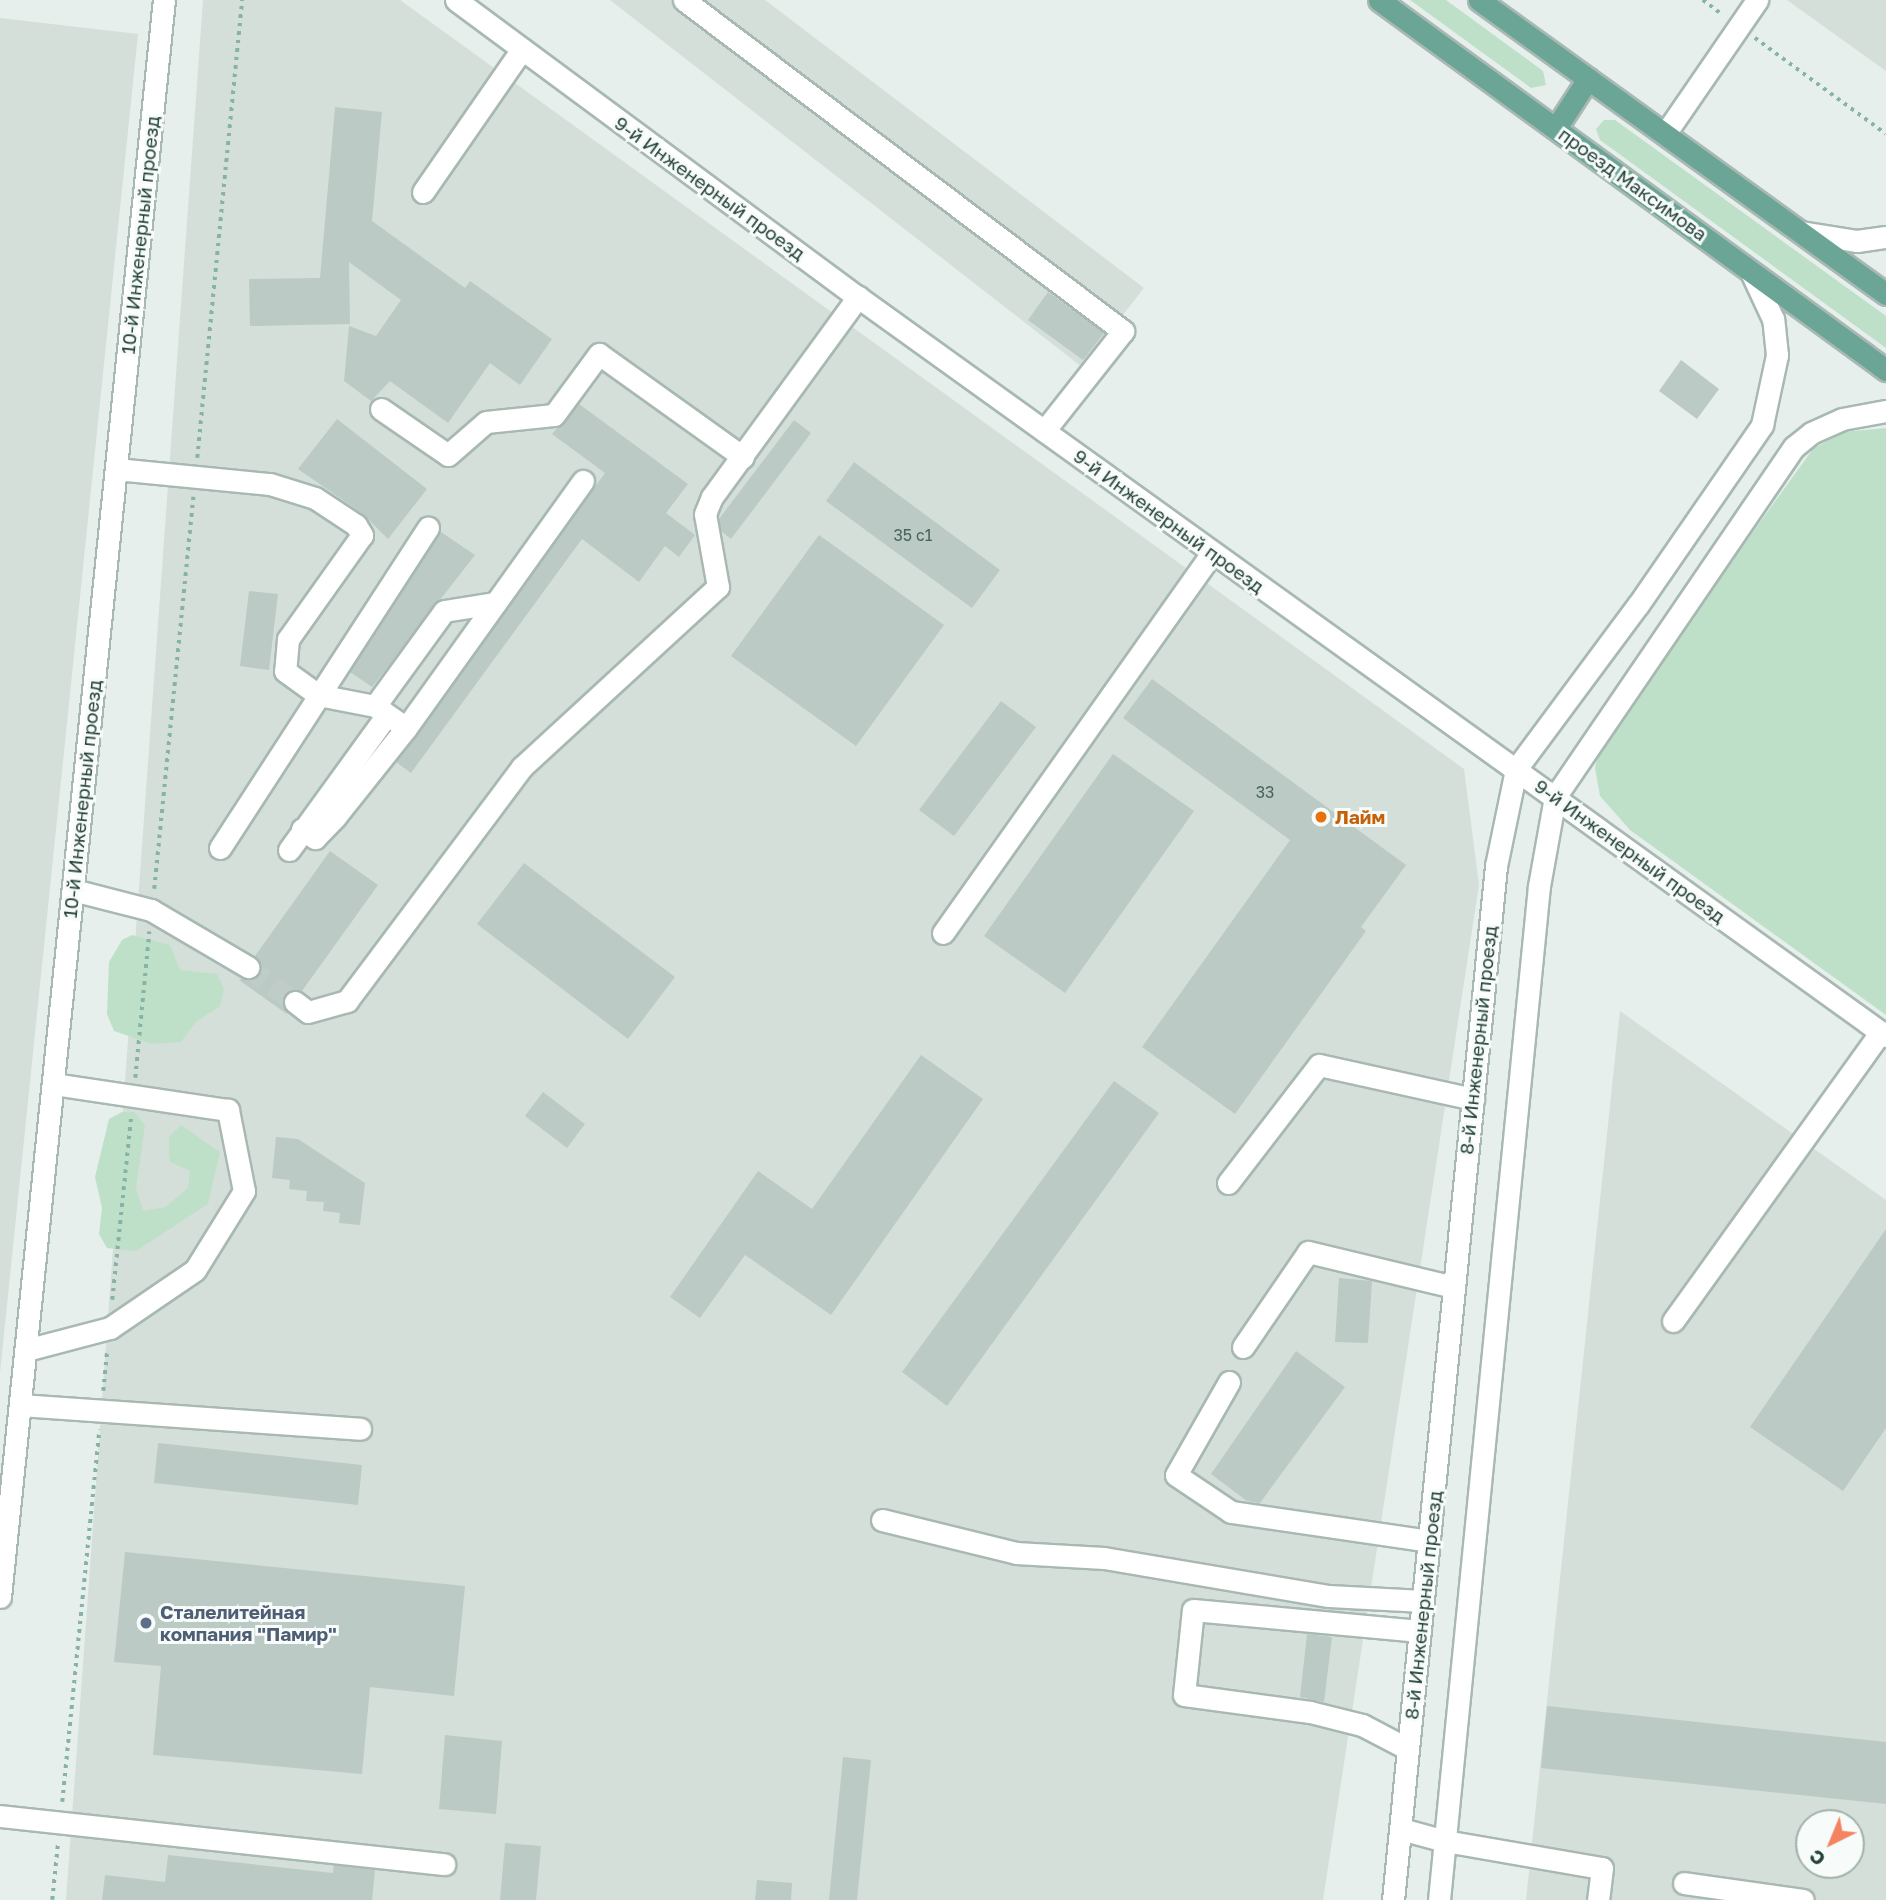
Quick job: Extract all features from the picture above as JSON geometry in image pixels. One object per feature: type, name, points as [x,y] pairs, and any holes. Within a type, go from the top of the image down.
[{"type":"main road","name":"проезд Максимова","points":[[1379,0],[1886,370]]},
{"type":"main road","points":[[1479,0],[1886,293]]},
{"type":"main road","points":[[1556,128],[1588,79]]},
{"type":"street","name":"10-й Инженерный проезд","points":[[0,1597],[164,0]]},
{"type":"street","name":"9-й Инженерный проезд","points":[[456,0],[858,297],[1884,1034]]},
{"type":"street","points":[[684,0],[1123,331],[1044,430]]},
{"type":"street","points":[[1665,134],[1758,0]]},
{"type":"street","points":[[424,192],[522,49]]},
{"type":"street","points":[[1801,232],[1857,241],[1886,237]]},
{"type":"street","name":"8-й Инженерный проезд","points":[[1394,1900],[1496,866],[1516,769],[1638,605],[1762,425],[1775,380],[1774,331],[1765,295],[1748,267]]},
{"type":"street","points":[[295,1002],[308,1012],[346,1001],[522,767],[718,587],[705,514],[712,497],[858,297]]},
{"type":"street","points":[[381,409],[448,455],[486,422],[554,415],[599,354],[743,457]]},
{"type":"street","points":[[1439,1900],[1539,886],[1555,797],[1794,447],[1811,433],[1842,419],[1886,411]]},
{"type":"street","points":[[116,469],[270,484],[315,498],[356,525],[362,535],[288,639],[285,671],[318,695],[381,711],[406,728]]},
{"type":"street","points":[[302,830],[315,838],[406,728],[583,481]]},
{"type":"street","points":[[220,848],[428,528]]},
{"type":"street","points":[[943,933],[1212,553]]},
{"type":"street","points":[[289,850],[444,611],[495,603]]},
{"type":"street","points":[[73,890],[151,910],[248,967]]},
{"type":"street","points":[[1673,1321],[1884,1034]]},
{"type":"street","points":[[1228,1183],[1319,1065],[1472,1099]]},
{"type":"street","points":[[26,1350],[110,1328],[195,1270],[244,1191],[228,1110],[53,1084]]},
{"type":"street","points":[[1243,1347],[1307,1252],[1454,1287]]},
{"type":"street","points":[[1229,1382],[1176,1475],[1231,1511],[1429,1541]]},
{"type":"street","points":[[20,1405],[102,1408],[360,1429]]},
{"type":"street","points":[[882,1520],[1016,1553],[1104,1558],[1329,1596],[1423,1601]]},
{"type":"street","points":[[1408,1749],[1362,1725],[1310,1712],[1184,1695],[1190,1634],[1193,1610],[1420,1631]]},
{"type":"street","points":[[0,1816],[444,1864]]},
{"type":"street","points":[[1401,1829],[1445,1841],[1602,1868],[1598,1900]]},
{"type":"street","points":[[1684,1883],[1803,1900]]},
{"type":"path","points":[[52,1900],[243,0]]},
{"type":"path","points":[[1703,0],[1886,134]]},
{"type":"shaded area","points":[[203,0],[400,0],[1464,769],[1479,885],[1323,1900],[66,1900]]},
{"type":"shaded area","points":[[610,0],[765,0],[1144,288],[1082,367]]},
{"type":"shaded area","points":[[1787,0],[1886,0],[1886,71]]},
{"type":"shaded area","points":[[0,18],[138,34],[0,1373]]},
{"type":"shaded area","points":[[1620,1011],[1886,1200],[1886,1900],[1526,1900]]},
{"type":"green space","points":[[1410,0],[1446,0],[1543,71],[1546,85],[1531,88]]},
{"type":"green space","points":[[1604,120],[1615,120],[1886,316],[1886,348],[1600,140],[1596,129]]},
{"type":"green space","points":[[1886,428],[1886,1015],[1630,830],[1600,796],[1595,768],[1599,749],[1613,725],[1813,449],[1842,432]]},
{"type":"green space","points":[[132,935],[170,945],[180,970],[217,974],[224,989],[220,1006],[196,1022],[181,1042],[152,1044],[114,1031],[107,1014],[109,962],[122,940]]},
{"type":"green space","points":[[122,1112],[134,1112],[145,1125],[136,1188],[143,1211],[165,1207],[188,1188],[190,1171],[170,1162],[169,1154],[169,1137],[181,1125],[220,1152],[208,1204],[136,1251],[107,1248],[99,1234],[102,1208],[95,1177],[109,1119]]},
{"type":"building","points":[[335,107],[382,112],[372,221],[465,288],[470,281],[552,339],[520,385],[490,363],[448,423],[390,381],[371,401],[344,381],[349,326],[376,336],[401,300],[349,262],[350,324],[250,326],[249,279],[320,278]]},
{"type":"building","points":[[1048,292],[1104,333],[1083,360],[1028,320]]},
{"type":"building","points":[[1681,360],[1719,389],[1697,419],[1659,391]]},
{"type":"building","points":[[579,404],[688,484],[666,513],[695,535],[679,557],[665,546],[639,582],[582,539],[411,773],[396,762],[605,473],[552,434]]},
{"type":"building","points":[[337,419],[427,489],[388,539],[363,514],[298,469]]},
{"type":"building","points":[[794,420],[811,433],[731,539],[721,531],[719,519]]},
{"type":"building","points":[[854,462],[1000,570],[972,608],[826,501]]},
{"type":"building","points":[[441,532],[475,555],[372,687],[350,672]]},
{"type":"building","points":[[819,535],[944,625],[856,746],[731,656]]},
{"type":"building","points":[[249,591],[278,594],[269,670],[240,666]]},
{"type":"building","points":[[1152,679],[1406,865],[1361,927],[1366,931],[1235,1114],[1142,1047],[1290,840],[1123,718]]},
{"type":"building","points":[[1001,701],[1036,727],[954,836],[919,810]]},
{"type":"building","points":[[1113,754],[1194,811],[1065,993],[984,936]]},
{"type":"building","points":[[330,851],[378,885],[302,991],[291,990],[284,995],[287,1014],[239,980],[259,974],[261,966],[255,956]]},
{"type":"building","points":[[524,863],[675,977],[628,1039],[477,924]]},
{"type":"building","points":[[921,1055],[983,1099],[831,1315],[745,1255],[700,1318],[670,1297],[758,1171],[812,1209]]},
{"type":"building","points":[[1114,1081],[1159,1113],[947,1406],[902,1372]]},
{"type":"building","points":[[543,1092],[585,1124],[567,1148],[525,1116]]},
{"type":"building","points":[[276,1137],[298,1139],[365,1183],[360,1225],[339,1223],[340,1213],[323,1211],[324,1202],[306,1201],[307,1191],[289,1189],[290,1180],[272,1178]]},
{"type":"building","points":[[1886,1229],[1886,1428],[1843,1491],[1750,1427]]},
{"type":"building","points":[[1339,1278],[1372,1281],[1368,1343],[1335,1342]]},
{"type":"building","points":[[1296,1351],[1345,1387],[1260,1503],[1247,1501],[1211,1474]]},
{"type":"building","points":[[158,1443],[362,1465],[358,1505],[154,1483]]},
{"type":"building","points":[[125,1552],[465,1586],[454,1696],[370,1687],[362,1774],[153,1755],[161,1666],[114,1662]]},
{"type":"building","points":[[1307,1634],[1332,1637],[1324,1702],[1300,1697]]},
{"type":"building","points":[[1547,1706],[1886,1742],[1886,1804],[1541,1768]]},
{"type":"building","points":[[445,1735],[502,1741],[496,1814],[439,1809]]},
{"type":"building","points":[[843,1757],[871,1760],[857,1900],[829,1900]]},
{"type":"building","points":[[505,1843],[541,1846],[536,1900],[500,1900]]},
{"type":"building","points":[[168,1855],[333,1873],[334,1865],[375,1870],[372,1900],[102,1900],[105,1875],[165,1882]]},
{"type":"building","points":[[757,1880],[792,1883],[791,1900],[755,1900]]},
{"type":"tunnel","points":[[248,967],[295,1002]]},
{"type":"place","name":"Лайм","points":[[1321,817]]},
{"type":"place","name":"Сталелитейная компания \"Памир\"","points":[[146,1623]]}]
